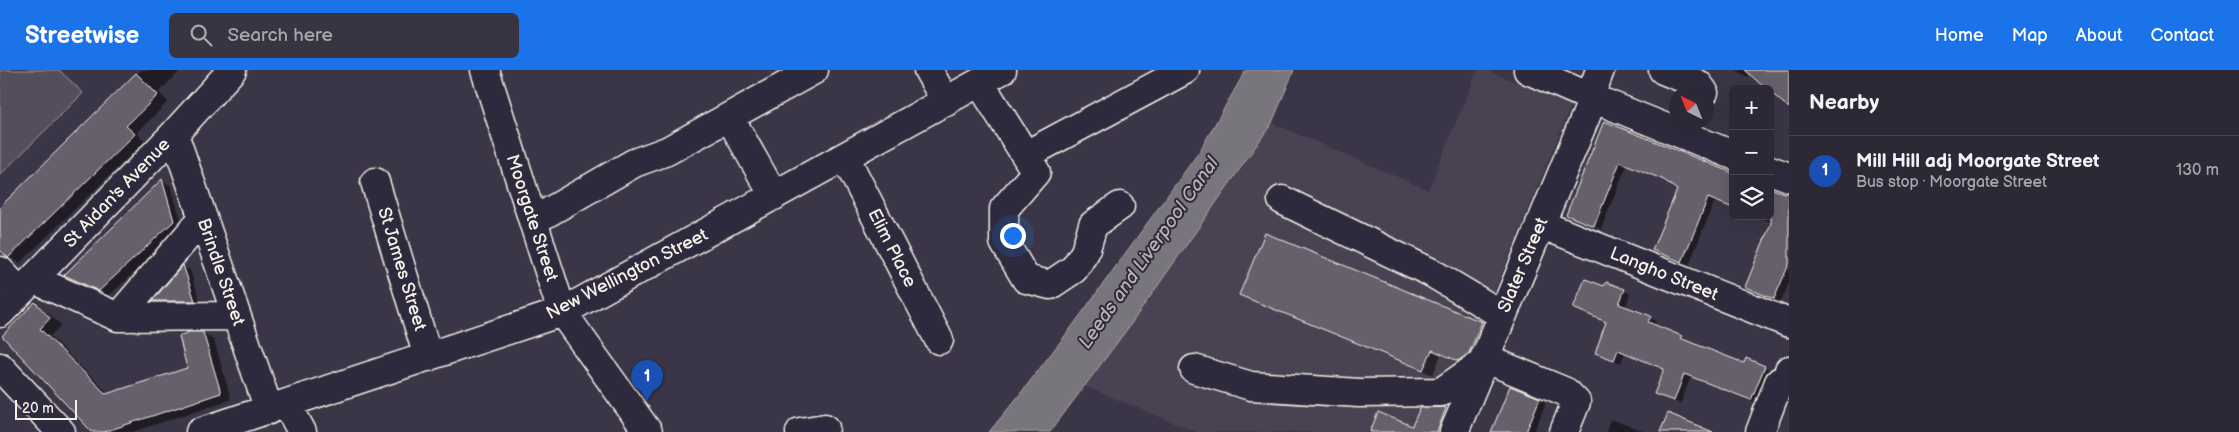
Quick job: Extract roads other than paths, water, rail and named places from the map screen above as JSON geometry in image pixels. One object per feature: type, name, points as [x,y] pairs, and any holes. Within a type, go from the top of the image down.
[{"type":"street","name":"St Aidan's Avenue","points":[[0,313],[174,134],[232,70]]},
{"type":"street","points":[[533,221],[634,163],[667,151],[730,118],[814,70]]},
{"type":"street","points":[[928,70],[946,102]]},
{"type":"street","points":[[1026,155],[1185,70]]},
{"type":"street","points":[[1528,70],[1591,98],[1669,123]]},
{"type":"street","name":"Slater Street","points":[[1454,432],[1591,98],[1600,70]]},
{"type":"street","points":[[1663,70],[1699,85]]},
{"type":"street","name":"Moorgate Street","points":[[488,71],[562,312],[648,432]]},
{"type":"street","points":[[991,76],[1026,155],[1036,172],[1004,209],[1004,242],[1026,278],[1050,285],[1074,269],[1085,252],[1093,225],[1120,206]]},
{"type":"street","name":"New Wellington Street","points":[[200,432],[562,312],[991,76]]},
{"type":"street","points":[[730,118],[774,196]]},
{"type":"street","points":[[1689,130],[1729,154]]},
{"type":"street","name":"Brindle Street","points":[[174,134],[236,316],[278,407],[302,432]]},
{"type":"street","name":"Elim Place","points":[[845,157],[939,340]]},
{"type":"street","points":[[1774,171],[1789,177]]},
{"type":"street","name":"St James Street","points":[[375,182],[428,356]]},
{"type":"street","points":[[1282,200],[1432,273],[1502,315]]},
{"type":"street","points":[[118,317],[203,218]]},
{"type":"street","name":"Langho Street","points":[[1540,224],[1789,323]]},
{"type":"street","points":[[0,271],[27,286],[118,317],[236,316]]},
{"type":"street","points":[[1194,369],[1251,386],[1359,392],[1441,392],[1483,361],[1566,392],[1576,402],[1564,432]]},
{"type":"street","points":[[0,367],[61,432]]},
{"type":"street","points":[[1760,432],[1779,382],[1787,377],[1789,370]]},
{"type":"water","name":"Leeds and Liverpool Canal","points":[[1246,70],[1294,70],[1272,123],[1128,328],[1050,432],[989,432],[1074,324],[1199,152]]},
{"type":"place","name":"Mill Hill adj Moorgate Street","points":[[647,401]]}]
